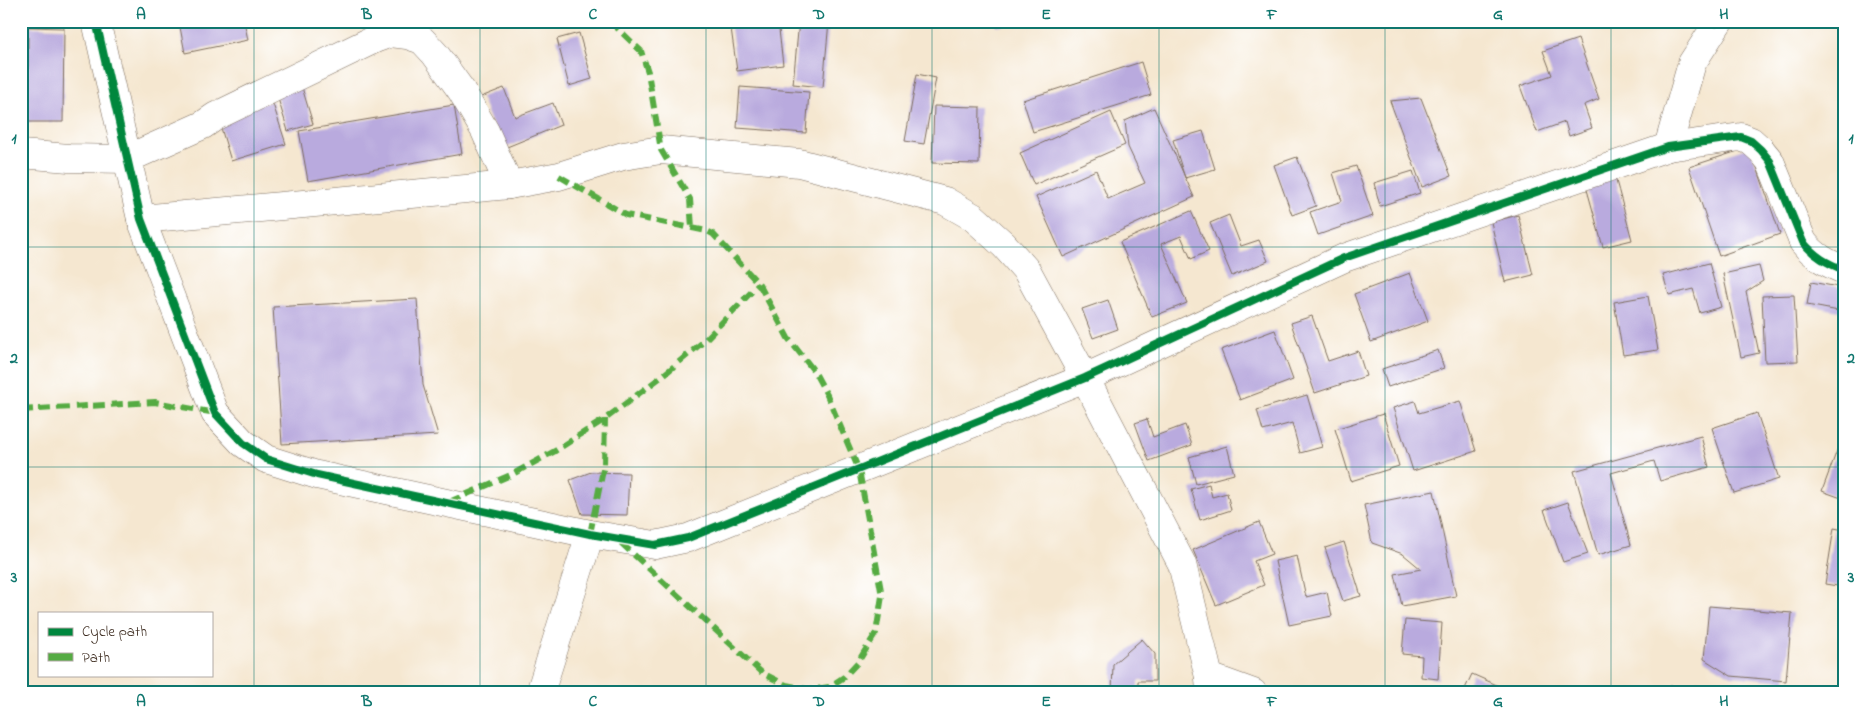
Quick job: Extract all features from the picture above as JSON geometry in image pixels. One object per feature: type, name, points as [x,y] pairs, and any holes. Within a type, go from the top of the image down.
[{"type":"street","points":[[96,21],[141,218],[215,413],[243,443],[266,459],[317,475],[590,534],[655,545],[688,538],[1085,378],[1344,258],[1668,147],[1740,137],[1751,141],[1770,161],[1803,242],[1812,254],[1844,270]]},
{"type":"street","points":[[1668,147],[1692,63],[1718,21]]},
{"type":"street","points":[[21,154],[69,158],[127,159],[203,125],[216,116],[391,33],[407,35],[422,40],[435,54],[461,90],[485,132],[510,185]]},
{"type":"street","points":[[141,218],[510,185],[559,176],[623,156],[661,150],[799,163],[945,201],[973,217],[1004,245],[1027,271],[1182,564],[1210,685],[1253,693]]},
{"type":"street","points":[[540,693],[590,534]]},
{"type":"building","points":[[244,21],[248,40],[185,53],[179,22]]},
{"type":"building","points":[[730,21],[778,21],[783,65],[737,71]]},
{"type":"building","points":[[799,21],[829,21],[823,87],[793,84]]},
{"type":"building","points":[[995,21],[1014,21],[1015,22],[997,27]]},
{"type":"building","points":[[28,27],[64,28],[63,122],[21,122],[21,100],[28,100]]},
{"type":"building","points":[[579,33],[592,79],[569,86],[557,39]]},
{"type":"building","points":[[1578,39],[1599,99],[1584,105],[1592,128],[1569,136],[1565,122],[1537,132],[1520,86],[1552,75],[1543,51]]},
{"type":"building","points":[[1141,62],[1151,95],[1033,132],[1023,100]]},
{"type":"building","points":[[917,74],[936,78],[924,144],[905,141]]},
{"type":"building","points":[[301,84],[313,124],[288,131],[276,92]]},
{"type":"building","points":[[740,87],[809,92],[806,133],[737,128]]},
{"type":"building","points":[[504,88],[515,117],[553,103],[561,125],[502,149],[481,97]]},
{"type":"building","points":[[1421,98],[1451,176],[1422,187],[1390,101]]},
{"type":"building","points":[[272,101],[286,144],[231,161],[218,118]]},
{"type":"building","points":[[454,105],[462,154],[308,181],[299,131]]},
{"type":"building","points":[[934,106],[980,107],[979,164],[932,163]]},
{"type":"building","points":[[1154,108],[1194,197],[1063,257],[1036,197],[1096,170],[1108,199],[1145,183],[1128,147],[1125,121]]},
{"type":"building","points":[[1111,112],[1125,145],[1034,185],[1020,153]]},
{"type":"building","points":[[1203,131],[1215,169],[1185,178],[1173,140]]},
{"type":"building","points":[[1750,147],[1780,234],[1719,256],[1689,167]]},
{"type":"building","points":[[1297,157],[1316,206],[1292,215],[1274,165]]},
{"type":"building","points":[[1356,166],[1373,216],[1318,235],[1310,212],[1342,201],[1333,173]]},
{"type":"building","points":[[1413,171],[1420,193],[1380,206],[1374,183]]},
{"type":"building","points":[[1615,177],[1632,240],[1603,247],[1586,186]]},
{"type":"building","points":[[1191,211],[1209,251],[1191,259],[1181,236],[1161,244],[1187,303],[1152,317],[1120,242]]},
{"type":"building","points":[[1229,215],[1241,246],[1259,240],[1268,261],[1232,276],[1210,223]]},
{"type":"building","points":[[1518,215],[1533,275],[1505,282],[1491,222]]},
{"type":"building","points":[[1709,263],[1721,307],[1700,313],[1693,289],[1669,295],[1663,275]]},
{"type":"building","points":[[1759,266],[1763,281],[1746,292],[1759,353],[1741,357],[1723,274]]},
{"type":"building","points":[[1410,273],[1428,321],[1371,342],[1354,294]]},
{"type":"building","points":[[1811,282],[1844,288],[1844,312],[1807,305]]},
{"type":"building","points":[[1794,295],[1798,361],[1765,362],[1762,296]]},
{"type":"building","points":[[1648,296],[1658,350],[1623,355],[1614,302]]},
{"type":"building","points":[[417,299],[423,385],[438,435],[282,444],[273,307]]},
{"type":"building","points":[[1108,300],[1118,329],[1093,338],[1082,309]]},
{"type":"building","points":[[1312,316],[1328,361],[1358,351],[1366,376],[1315,393],[1291,323]]},
{"type":"building","points":[[1275,330],[1293,380],[1240,400],[1221,350]]},
{"type":"building","points":[[1438,350],[1444,368],[1388,387],[1382,369]]},
{"type":"building","points":[[1307,395],[1322,447],[1300,453],[1292,423],[1263,431],[1257,410]]},
{"type":"building","points":[[1415,401],[1419,413],[1460,401],[1476,451],[1413,471],[1393,408]]},
{"type":"building","points":[[1757,413],[1779,479],[1734,493],[1712,428]]},
{"type":"building","points":[[1383,414],[1399,466],[1351,481],[1335,429]]},
{"type":"building","points":[[1147,419],[1153,437],[1185,425],[1192,445],[1149,461],[1135,423]]},
{"type":"building","points":[[1701,436],[1709,467],[1660,481],[1654,461],[1611,473],[1631,545],[1598,555],[1574,471]]},
{"type":"building","points":[[1839,445],[1844,447],[1844,499],[1822,491]]},
{"type":"building","points":[[1227,446],[1234,474],[1196,484],[1189,457]]},
{"type":"building","points":[[591,472],[629,473],[627,515],[582,514],[570,480]]},
{"type":"building","points":[[1209,484],[1212,497],[1227,493],[1231,510],[1200,520],[1191,489]]},
{"type":"building","points":[[1434,491],[1456,596],[1402,606],[1395,574],[1421,569],[1403,554],[1372,543],[1364,505]]},
{"type":"building","points":[[1568,502],[1588,554],[1563,562],[1544,510]]},
{"type":"building","points":[[1259,522],[1272,554],[1254,561],[1264,585],[1216,605],[1193,550]]},
{"type":"building","points":[[1834,528],[1844,530],[1844,587],[1825,584]]},
{"type":"building","points":[[1344,542],[1361,596],[1343,601],[1325,548]]},
{"type":"building","points":[[1297,556],[1306,597],[1327,592],[1332,616],[1289,625],[1275,561]]},
{"type":"building","points":[[1709,606],[1792,613],[1786,681],[1731,676],[1704,659]]},
{"type":"building","points":[[1405,620],[1442,623],[1438,679],[1421,677],[1422,656],[1402,654]]},
{"type":"building","points":[[1142,639],[1155,654],[1155,681],[1138,681],[1138,693],[1112,693],[1113,664]]},
{"type":"building","points":[[1472,674],[1508,690],[1508,693],[1463,693]]},
{"type":"building","points":[[1670,686],[1731,687],[1731,693],[1670,693]]},
{"type":"marked path","points":[[610,21],[641,51],[648,72],[661,150],[690,199],[692,228]]},
{"type":"marked path","points":[[1714,27],[1715,21]]},
{"type":"marked path","points":[[559,176],[626,215],[707,231],[713,234],[759,284],[788,338],[814,371],[827,395],[859,470],[882,596],[876,633],[858,662],[844,677],[829,687],[810,690],[786,685],[762,673],[618,540]]},
{"type":"marked path","points":[[449,502],[513,474],[555,451],[605,419],[661,377],[703,342],[759,284]]},
{"type":"marked path","points":[[21,410],[155,402],[215,413]]},
{"type":"marked path","points":[[590,534],[604,465],[605,419]]},
{"type":"cycle path","points":[[96,21],[141,219],[215,413],[243,443],[266,459],[317,475],[590,534],[655,545],[688,538],[1085,378],[1344,258],[1668,147],[1741,137],[1751,141],[1770,161],[1803,242],[1822,259],[1844,270]]}]
